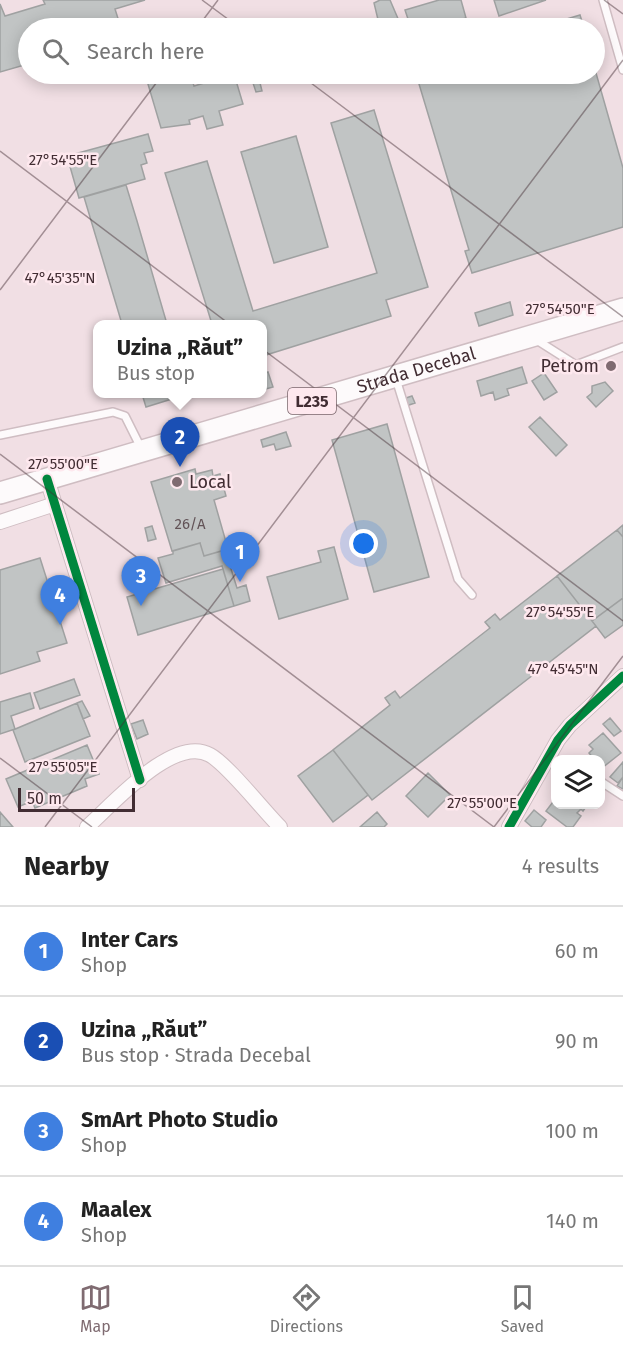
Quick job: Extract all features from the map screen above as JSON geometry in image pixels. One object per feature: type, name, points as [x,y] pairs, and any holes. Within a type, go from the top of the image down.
[{"type":"main road","name":"Strada Decebal","points":[[0,493],[623,309]]},
{"type":"street","points":[[48,479],[140,780]]},
{"type":"street","points":[[0,522],[55,504]]},
{"type":"street","points":[[554,755],[570,725],[623,676]]},
{"type":"street","points":[[87,827],[140,780],[176,753],[192,749],[212,755],[280,827]]},
{"type":"street","points":[[509,827],[551,761]]},
{"type":"lane","points":[[603,0],[623,70]]},
{"type":"lane","points":[[532,337],[576,365],[623,347]]},
{"type":"lane","points":[[395,377],[458,579],[472,595]]},
{"type":"lane","points":[[0,435],[113,412],[125,416],[142,450]]},
{"type":"lane","points":[[605,784],[623,796]]},
{"type":"building","points":[[43,0],[145,0],[115,9],[118,18],[18,18],[18,67],[0,72],[0,4],[5,16],[45,4]]},
{"type":"building","points":[[380,0],[390,0],[398,18],[378,18],[374,3]]},
{"type":"building","points":[[439,0],[461,0],[466,18],[408,18],[405,10]]},
{"type":"building","points":[[494,0],[546,0],[499,16]]},
{"type":"building","points":[[148,84],[193,84],[194,86],[237,84],[243,104],[219,111],[223,125],[207,129],[203,116],[189,120],[190,124],[161,128]]},
{"type":"building","points":[[253,84],[260,84],[262,91],[256,92]]},
{"type":"building","points":[[419,84],[599,84],[623,168],[623,227],[472,273],[465,251],[469,250]]},
{"type":"building","points":[[374,110],[428,287],[386,300],[391,316],[267,355],[267,320],[211,320],[165,173],[207,161],[253,311],[377,273],[331,123]]},
{"type":"building","points":[[148,134],[153,151],[144,153],[147,163],[141,165],[145,179],[79,198],[67,156]]},
{"type":"building","points":[[296,136],[328,247],[274,263],[241,152]]},
{"type":"building","points":[[126,185],[166,320],[121,320],[84,197]]},
{"type":"building","points":[[510,302],[513,315],[479,326],[475,313]]},
{"type":"building","points":[[522,367],[527,383],[507,389],[509,395],[495,400],[493,392],[481,396],[477,381]]},
{"type":"building","points":[[267,372],[273,387],[267,389]]},
{"type":"building","points":[[544,373],[557,392],[544,400],[532,381]]},
{"type":"building","points":[[605,382],[613,391],[596,407],[587,397],[592,393],[592,386]]},
{"type":"building","points":[[412,396],[415,403],[406,406],[403,399]]},
{"type":"building","points":[[143,398],[175,398],[146,407]]},
{"type":"building","points":[[540,417],[567,445],[556,456],[529,427]]},
{"type":"building","points":[[387,424],[429,577],[374,592],[332,440]]},
{"type":"building","points":[[286,432],[291,446],[276,450],[274,444],[263,447],[261,440]]},
{"type":"building","points":[[195,469],[196,474],[212,470],[213,476],[220,474],[226,496],[214,500],[228,549],[204,556],[200,543],[172,551],[151,482]]},
{"type":"building","points":[[623,525],[623,537],[617,530]]},
{"type":"building","points":[[152,526],[156,539],[148,541],[145,528]]},
{"type":"building","points":[[617,530],[623,537],[623,598],[592,621],[557,576]]},
{"type":"building","points":[[200,543],[204,556],[225,550],[237,588],[246,585],[250,601],[234,606],[222,566],[166,583],[158,558]]},
{"type":"building","points":[[334,547],[348,599],[279,619],[267,577],[321,562],[318,551]]},
{"type":"building","points":[[40,558],[67,643],[37,652],[40,661],[0,674],[0,570]]},
{"type":"building","points":[[223,569],[234,606],[138,635],[127,597]]},
{"type":"building","points":[[557,576],[596,626],[372,800],[333,750],[390,705],[385,698],[395,691],[400,698],[490,628],[485,622],[495,614],[500,620]]},
{"type":"building","points":[[623,598],[623,625],[605,638],[592,621]]},
{"type":"building","points":[[74,679],[80,695],[40,709],[34,693]]},
{"type":"building","points":[[30,693],[34,708],[11,716],[15,729],[0,734],[0,702]]},
{"type":"building","points":[[82,701],[90,716],[83,719],[77,703]]},
{"type":"building","points":[[77,703],[90,736],[25,762],[13,730]]},
{"type":"building","points":[[610,718],[621,731],[614,736],[603,724]]},
{"type":"building","points":[[143,720],[148,734],[137,739],[131,724]]},
{"type":"building","points":[[603,733],[621,753],[605,766],[605,755],[591,755],[589,753],[593,749],[589,745]]},
{"type":"building","points":[[87,745],[99,774],[85,779],[87,786],[35,808],[32,801],[18,807],[6,779]]},
{"type":"building","points":[[333,750],[368,795],[333,822],[298,776]]},
{"type":"building","points":[[623,762],[623,777],[618,783],[610,777]]},
{"type":"building","points":[[428,773],[450,795],[428,817],[406,796]]},
{"type":"building","points":[[623,777],[623,789],[617,786]]},
{"type":"building","points":[[551,804],[551,809],[581,809],[577,813],[581,816],[573,827],[567,827],[546,811]]},
{"type":"building","points":[[534,810],[546,820],[541,827],[532,827],[525,821]]},
{"type":"building","points":[[0,812],[13,827],[0,827]]},
{"type":"building","points":[[377,812],[387,824],[384,827],[360,827]]},
{"type":"cycle path","points":[[47,479],[140,780]]},
{"type":"cycle path","points":[[509,827],[558,740],[570,725],[623,676]]},
{"type":"place","name":"Petrom","points":[[611,366]]},
{"type":"place","name":"Uzina „Răut”","points":[[180,467]]},
{"type":"place","name":"Local","points":[[177,482]]},
{"type":"place","name":"Inter Cars","points":[[240,582]]},
{"type":"place","name":"SmArt Photo Studio","points":[[141,606]]},
{"type":"place","name":"Maalex","points":[[60,625]]}]
